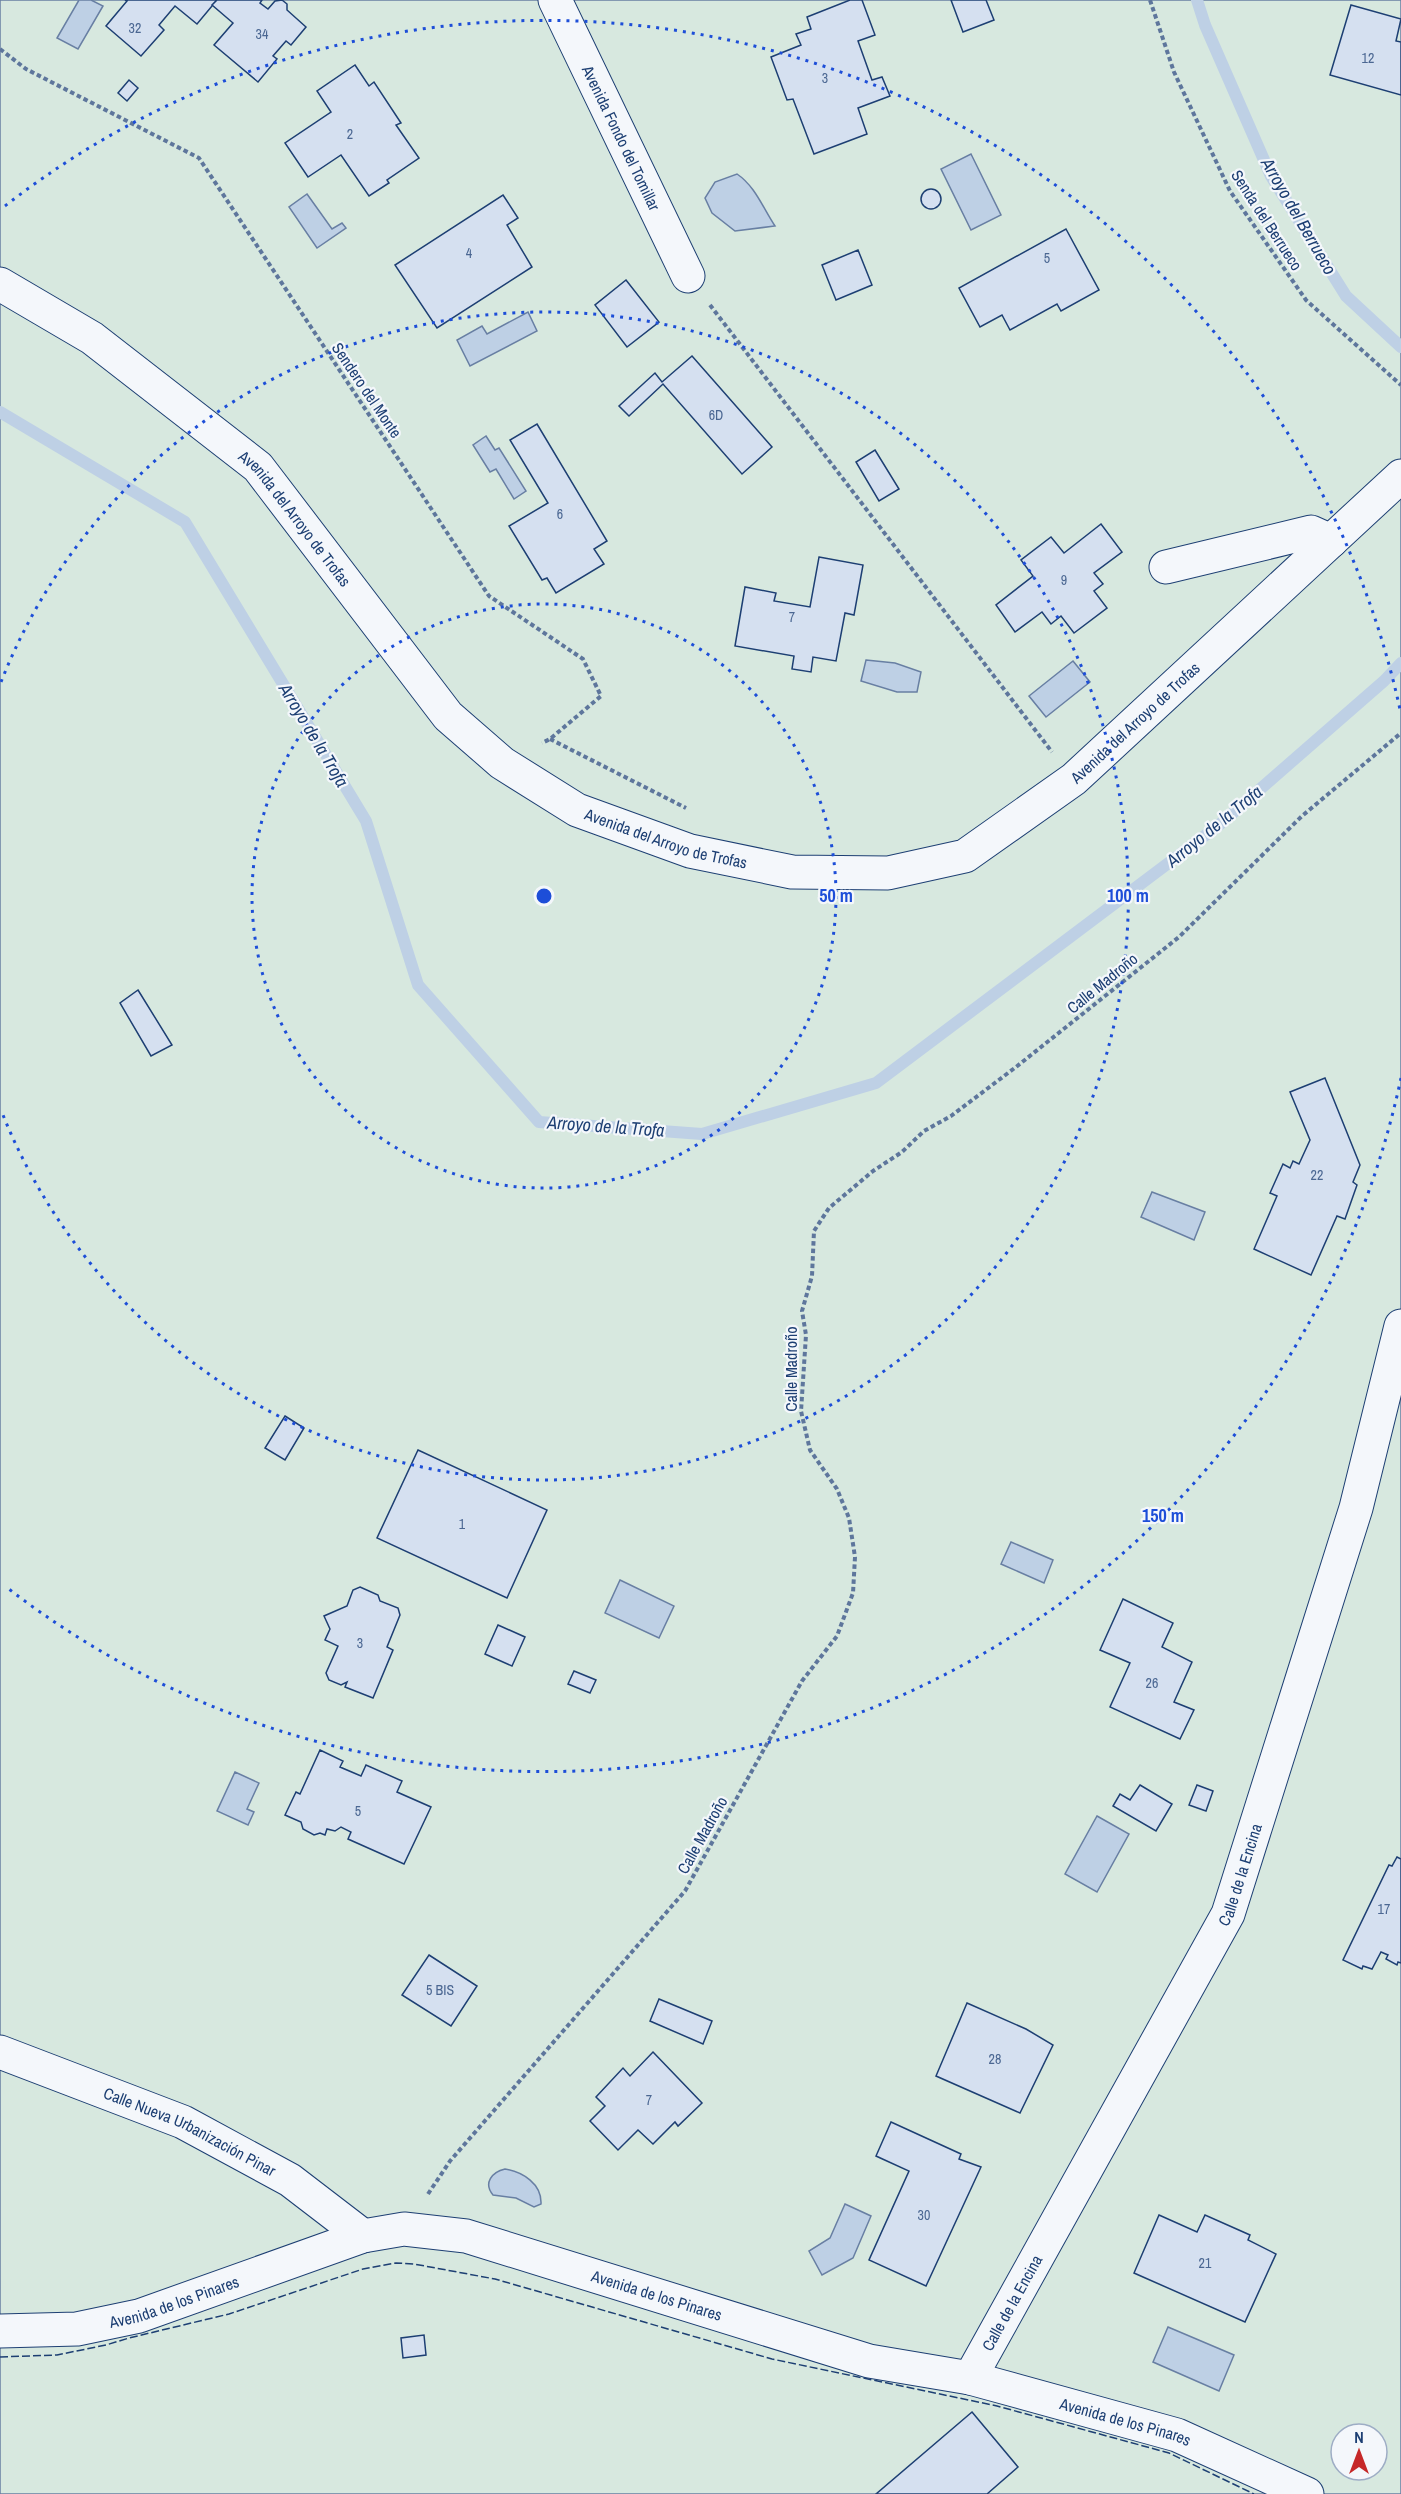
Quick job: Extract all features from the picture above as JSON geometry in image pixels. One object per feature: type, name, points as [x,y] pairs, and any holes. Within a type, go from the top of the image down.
[{"type":"street","name":"Avenida Fondo del Tomillar","points":[[555,0],[688,276]]},
{"type":"street","name":"Avenida del Arroyo de Trofas","points":[[0,284],[92,338],[258,467],[448,716],[502,763],[577,810],[690,851],[792,872],[888,873],[965,856],[1074,779],[1401,476]]},
{"type":"street","points":[[1166,567],[1311,532],[1331,541]]},
{"type":"street","name":"Calle de la Encina","points":[[970,2378],[1228,1914],[1356,1508],[1401,1326]]},
{"type":"street","name":"Calle Nueva Urbanización Pinar","points":[[0,2052],[183,2122],[290,2180],[363,2236]]},
{"type":"street","name":"Avenida de los Pinares","points":[[0,2331],[77,2329],[139,2316],[363,2236],[404,2229],[466,2236],[868,2361],[970,2378],[1177,2435],[1306,2494]]},
{"type":"path","name":"Senda del Berrueco","points":[[1150,0],[1174,72],[1230,191],[1306,300],[1401,385]]},
{"type":"path","name":"Sendero del Monte","points":[[0,49],[26,69],[199,158],[489,596],[583,659],[601,696],[550,739],[502,763]]},
{"type":"path","points":[[688,276],[1074,779]]},
{"type":"path","name":"Calle Madroño","points":[[404,2229],[450,2161],[685,1891],[802,1681],[837,1636],[853,1593],[854,1547],[849,1518],[837,1489],[810,1450],[801,1411],[806,1335],[802,1311],[812,1276],[814,1231],[830,1208],[863,1179],[902,1152],[924,1131],[951,1116],[1016,1067],[1179,937],[1302,816],[1401,733]]},
{"type":"path","points":[[550,739],[687,808]]},
{"type":"shaded area","points":[[0,0],[1401,0],[1401,2494],[0,2494]]},
{"type":"water","points":[[79,0],[91,0],[103,6],[78,49],[57,38]]},
{"type":"water","points":[[971,154],[1001,215],[971,230],[941,169]]},
{"type":"water","points":[[737,174],[754,191],[775,226],[735,231],[712,213],[705,198],[715,182]]},
{"type":"water","points":[[307,194],[332,229],[342,223],[346,228],[317,248],[289,207]]},
{"type":"water","points":[[528,312],[537,331],[470,366],[457,340],[482,326],[487,334]]},
{"type":"water","points":[[486,436],[495,450],[499,448],[526,491],[514,499],[496,469],[490,472],[473,445]]},
{"type":"water","points":[[866,660],[895,663],[921,672],[917,692],[897,692],[861,681]]},
{"type":"water","points":[[1073,661],[1090,682],[1046,717],[1029,696]]},
{"type":"water","points":[[1152,1192],[1205,1212],[1194,1240],[1141,1217]]},
{"type":"water","points":[[1011,1542],[1053,1560],[1044,1583],[1001,1564]]},
{"type":"water","points":[[620,1580],[674,1606],[659,1638],[605,1613]]},
{"type":"water","points":[[235,1772],[259,1783],[247,1809],[254,1812],[248,1825],[217,1811]]},
{"type":"water","points":[[1097,1816],[1129,1834],[1097,1892],[1065,1874]]},
{"type":"water","points":[[505,2169],[530,2180],[538,2191],[541,2204],[534,2207],[516,2198],[493,2195],[489,2186],[490,2179]]},
{"type":"water","points":[[845,2204],[871,2216],[853,2258],[822,2275],[809,2251],[830,2238]]},
{"type":"water","points":[[1168,2327],[1234,2355],[1219,2391],[1153,2362]]},
{"type":"building","points":[[125,0],[217,0],[197,24],[175,6],[159,25],[164,30],[141,56],[106,26],[127,1]]},
{"type":"building","points":[[217,0],[262,0],[260,3],[268,9],[275,1],[282,0],[287,4],[287,10],[306,27],[291,45],[286,41],[273,56],[277,59],[258,82],[214,45],[233,23],[212,5]]},
{"type":"building","points":[[850,0],[862,0],[875,35],[858,41],[872,80],[882,77],[890,96],[858,108],[867,134],[814,154],[793,99],[787,100],[771,57],[801,45],[796,34],[811,29],[807,17]]},
{"type":"building","points":[[951,0],[986,0],[994,20],[963,32]]},
{"type":"building","points":[[1351,5],[1401,19],[1396,41],[1401,42],[1401,95],[1330,75]]},
{"type":"building","points":[[355,65],[369,86],[374,82],[401,123],[396,125],[419,158],[387,180],[389,183],[369,196],[341,155],[308,177],[285,143],[331,112],[317,91]]},
{"type":"building","points":[[129,80],[138,88],[127,101],[118,93]]},
{"type":"building","points":[[927,189],[935,189],[941,195],[941,203],[935,209],[927,209],[921,203],[921,195]]},
{"type":"building","points":[[503,195],[518,218],[507,225],[532,267],[437,328],[395,265]]},
{"type":"building","points":[[1066,229],[1099,290],[1061,311],[1057,304],[1010,330],[1002,315],[980,327],[959,288]]},
{"type":"building","points":[[858,250],[872,285],[836,300],[822,265]]},
{"type":"building","points":[[626,280],[659,322],[627,347],[595,305]]},
{"type":"building","points":[[692,356],[772,447],[742,474],[663,384],[629,416],[619,406],[655,373],[662,382]]},
{"type":"building","points":[[537,424],[607,541],[594,549],[604,564],[556,593],[547,578],[542,580],[509,526],[548,503],[510,440]]},
{"type":"building","points":[[875,450],[899,489],[879,501],[856,462]]},
{"type":"building","points":[[1101,524],[1122,552],[1094,573],[1103,584],[1094,591],[1107,608],[1074,633],[1061,616],[1051,624],[1042,612],[1015,632],[996,605],[1033,576],[1021,560],[1051,537],[1064,553]]},
{"type":"building","points":[[819,557],[863,565],[854,615],[845,613],[836,661],[813,657],[811,672],[792,669],[794,656],[735,646],[745,587],[776,593],[774,601],[810,607]]},
{"type":"building","points":[[138,990],[172,1045],[151,1056],[120,1003]]},
{"type":"building","points":[[1325,1078],[1360,1165],[1353,1182],[1357,1185],[1345,1219],[1337,1216],[1311,1275],[1254,1249],[1277,1196],[1270,1193],[1283,1164],[1290,1168],[1293,1161],[1299,1164],[1310,1140],[1290,1092]]},
{"type":"building","points":[[285,1416],[304,1428],[285,1460],[265,1448]]},
{"type":"building","points":[[418,1450],[547,1510],[507,1598],[377,1538]]},
{"type":"building","points":[[360,1587],[378,1595],[380,1601],[398,1608],[400,1615],[387,1647],[393,1650],[373,1698],[345,1687],[347,1682],[341,1685],[329,1680],[326,1673],[338,1646],[325,1640],[330,1629],[324,1616],[347,1606],[353,1590]]},
{"type":"building","points":[[1123,1599],[1173,1623],[1162,1647],[1192,1662],[1174,1702],[1194,1710],[1180,1739],[1110,1707],[1130,1663],[1100,1650]]},
{"type":"building","points":[[498,1625],[525,1637],[512,1666],[485,1654]]},
{"type":"building","points":[[574,1671],[596,1680],[590,1693],[568,1684]]},
{"type":"building","points":[[320,1750],[343,1761],[340,1767],[361,1776],[366,1765],[402,1781],[397,1792],[431,1807],[404,1864],[348,1839],[351,1832],[341,1827],[335,1831],[327,1829],[325,1835],[320,1833],[314,1835],[303,1829],[301,1822],[285,1815],[296,1792],[300,1794]]},
{"type":"building","points":[[1140,1785],[1172,1804],[1156,1831],[1113,1806],[1120,1794],[1130,1800]]},
{"type":"building","points":[[1197,1785],[1213,1791],[1206,1811],[1189,1805]]},
{"type":"building","points":[[1397,1857],[1401,1859],[1401,1963],[1398,1962],[1397,1965],[1386,1959],[1388,1955],[1381,1952],[1372,1969],[1363,1966],[1362,1969],[1343,1960],[1389,1865],[1392,1866]]},
{"type":"building","points":[[429,1955],[477,1986],[451,2026],[402,1995]]},
{"type":"building","points":[[659,1999],[712,2021],[703,2044],[650,2021]]},
{"type":"building","points":[[967,2003],[1026,2029],[1053,2045],[1020,2113],[936,2076]]},
{"type":"building","points":[[653,2052],[702,2103],[678,2126],[675,2122],[653,2144],[638,2130],[618,2150],[590,2121],[605,2106],[596,2097],[623,2068],[630,2076]]},
{"type":"building","points":[[891,2122],[961,2154],[959,2159],[981,2167],[926,2286],[869,2260],[909,2171],[876,2156]]},
{"type":"building","points":[[1159,2215],[1197,2232],[1205,2215],[1250,2235],[1248,2240],[1276,2254],[1245,2322],[1134,2273]]},
{"type":"building","points":[[424,2335],[426,2355],[403,2358],[401,2338]]},
{"type":"building","points":[[972,2412],[1018,2467],[987,2494],[876,2494]]},
{"type":"waterway","name":"Arroyo del Berrueco","points":[[1197,0],[1205,25],[1271,176],[1346,296],[1401,347]]},
{"type":"waterway","name":"Arroyo de la Trofa","points":[[0,412],[185,522],[366,821],[418,985],[539,1122],[702,1134],[876,1083],[1219,825],[1384,681],[1401,663]]},
{"type":"fence","points":[[0,2357],[57,2355],[106,2345],[229,2314],[363,2269],[396,2263],[414,2264],[495,2279],[772,2359],[997,2406],[1169,2453],[1254,2494]]}]
